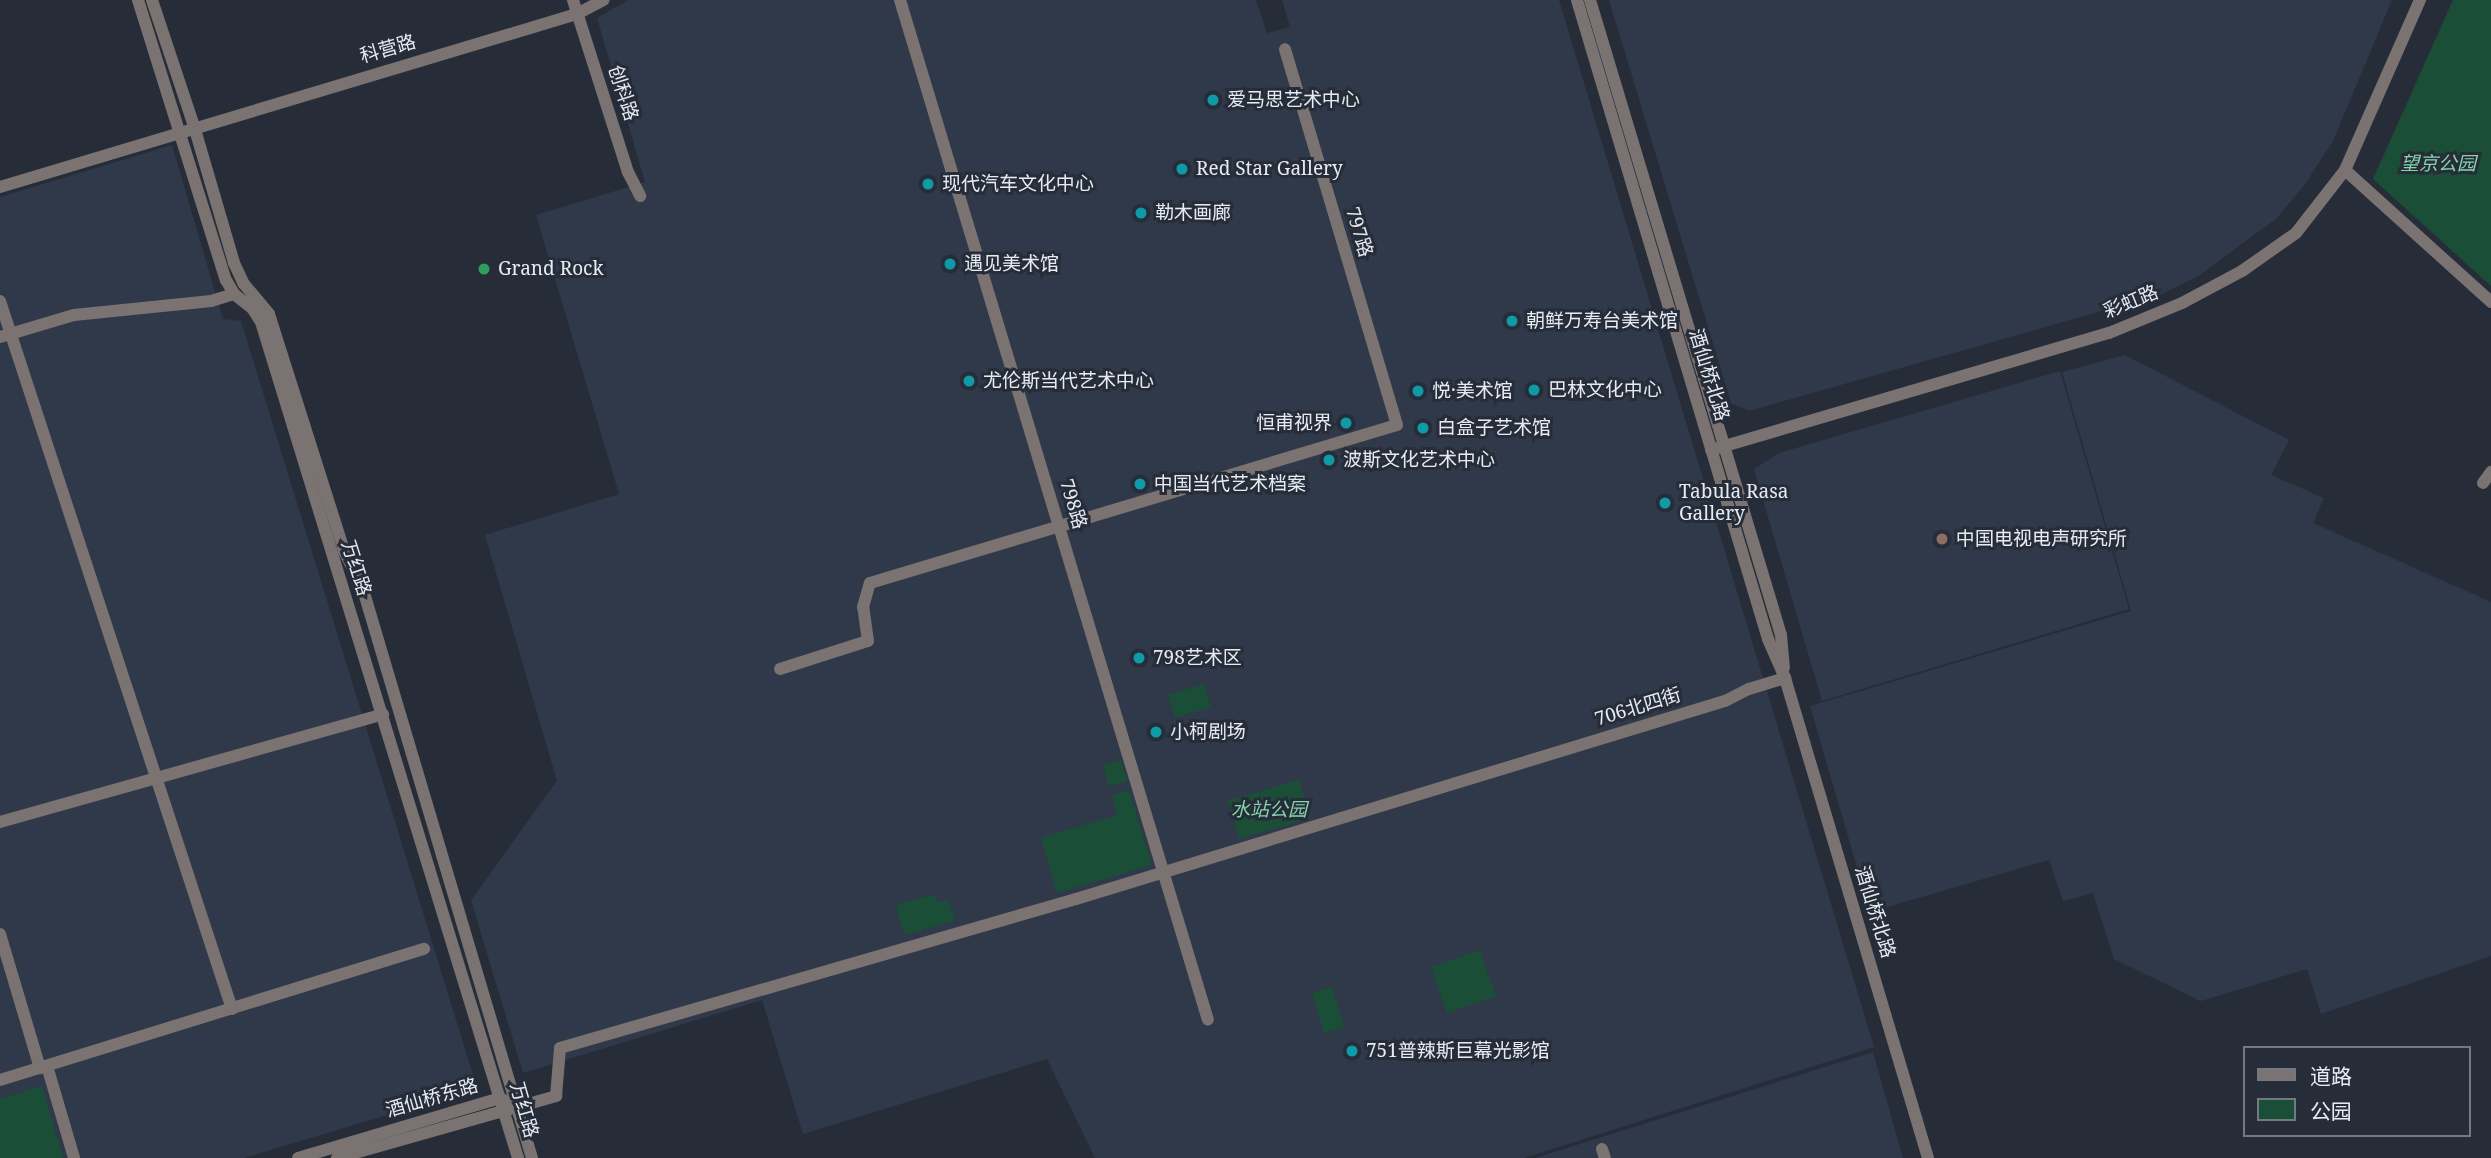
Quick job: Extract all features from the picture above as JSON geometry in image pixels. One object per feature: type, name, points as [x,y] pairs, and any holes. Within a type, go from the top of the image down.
[{"type":"street","name":"万红路","points":[[138,0],[226,280],[234,294],[252,308],[261,322],[518,1158]]},
{"type":"street","name":"万红路","points":[[152,0],[194,126],[234,263],[244,284],[269,314],[344,551],[362,586],[532,1158]]},
{"type":"street","name":"创科路","points":[[573,0],[628,172],[640,196]]},
{"type":"street","name":"科营路","points":[[0,187],[194,126],[578,14],[603,0]]},
{"type":"street","name":"798路","points":[[900,0],[1208,1020]]},
{"type":"street","name":"酒仙桥北路","points":[[1577,0],[1718,448],[1781,635],[1785,678],[1928,1158]]},
{"type":"street","name":"酒仙桥北路","points":[[1590,0],[1718,448]]},
{"type":"street","name":"彩虹路","points":[[1718,448],[2109,333],[2182,303],[2242,271],[2296,233],[2345,170],[2420,0]]},
{"type":"street","name":"797路","points":[[1059,526],[1397,425],[1285,49]]},
{"type":"street","points":[[2345,170],[2491,302]]},
{"type":"street","points":[[5,335],[74,315],[211,301],[234,294]]},
{"type":"street","points":[[0,302],[5,335],[158,777],[232,1009]]},
{"type":"street","points":[[780,669],[868,641],[863,607],[870,583],[1059,526]]},
{"type":"street","name":"706北四街","points":[[518,1107],[556,1096],[560,1048],[1164,872],[1725,701],[1749,688],[1785,678]]},
{"type":"street","points":[[0,822],[383,715]]},
{"type":"street","points":[[0,934],[74,1158]]},
{"type":"street","points":[[0,1080],[424,949]]},
{"type":"street","name":"酒仙桥东路","points":[[298,1158],[502,1104],[518,1107]]},
{"type":"street","name":"酒仙桥东路","points":[[337,1158],[502,1104]]},
{"type":"shaded area","name":"798艺术区","points":[[628,0],[1256,0],[1267,33],[1290,27],[1282,0],[1559,0],[1874,1047],[1524,1158],[1095,1158],[1047,1059],[803,1134],[762,1000],[523,1073],[471,900],[557,781],[485,535],[619,494],[536,215],[645,182],[597,18]]},
{"type":"shaded area","points":[[1609,0],[2392,0],[2333,141],[2305,184],[2277,218],[2200,275],[2162,294],[1749,411],[1731,403]]},
{"type":"shaded area","points":[[172,145],[223,319],[241,321],[477,1088],[244,1158],[0,1158],[0,197]]},
{"type":"shaded area","points":[[2125,355],[2289,440],[2271,475],[2324,498],[2313,523],[2491,602],[2491,956],[2321,1014],[2307,969],[2201,1001],[2114,959],[2093,893],[2063,901],[2049,860],[1870,912],[1810,706],[2131,611],[2062,372]]},
{"type":"shaded area","name":"中国电视电声研究所","points":[[2060,371],[2129,609],[1822,701],[1754,469],[1779,453]]},
{"type":"shaded area","points":[[1873,1052],[1903,1158],[1535,1158]]},
{"type":"green space","name":"望京公园","points":[[2453,0],[2491,0],[2491,286],[2373,179]]},
{"type":"green space","points":[[1204,684],[1211,707],[1175,718],[1168,695]]},
{"type":"green space","points":[[1121,760],[1127,781],[1109,786],[1103,765]]},
{"type":"green space","name":"水站公园","points":[[1299,780],[1310,818],[1239,839],[1228,800]]},
{"type":"green space","points":[[1129,790],[1152,865],[1057,893],[1041,838],[1117,815],[1112,795]]},
{"type":"green space","points":[[935,894],[938,903],[949,900],[955,921],[904,935],[896,905]]},
{"type":"green space","points":[[1480,950],[1496,996],[1447,1013],[1431,967]]},
{"type":"green space","points":[[1332,987],[1344,1027],[1324,1033],[1312,993]]},
{"type":"green space","points":[[42,1086],[63,1158],[0,1158],[0,1099]]},
{"type":"place","name":"爱马思艺术中心","points":[[1213,100]]},
{"type":"place","name":"Red Star Gallery","points":[[1182,169]]},
{"type":"place","name":"现代汽车文化中心","points":[[928,184]]},
{"type":"place","name":"勒木画廊","points":[[1141,213]]},
{"type":"place","name":"遇见美术馆","points":[[950,264]]},
{"type":"place","name":"Grand Rock","points":[[484,269]]},
{"type":"place","name":"朝鲜万寿台美术馆","points":[[1512,321]]},
{"type":"place","name":"尤伦斯当代艺术中心","points":[[969,381]]},
{"type":"place","name":"巴林文化中心","points":[[1534,390]]},
{"type":"place","name":"悦·美术馆","points":[[1418,391]]},
{"type":"place","name":"恒甫视界","points":[[1346,423]]},
{"type":"place","name":"白盒子艺术馆","points":[[1423,428]]},
{"type":"place","name":"波斯文化艺术中心","points":[[1329,460]]},
{"type":"place","name":"中国当代艺术档案","points":[[1140,484]]},
{"type":"place","name":"Tabula Rasa Gallery","points":[[1665,503]]},
{"type":"place","name":"中国电视电声研究所","points":[[1942,539]]},
{"type":"place","name":"798艺术区","points":[[1139,658]]},
{"type":"place","name":"小柯剧场","points":[[1156,732]]},
{"type":"place","name":"751普辣斯巨幕光影馆","points":[[1352,1051]]}]
